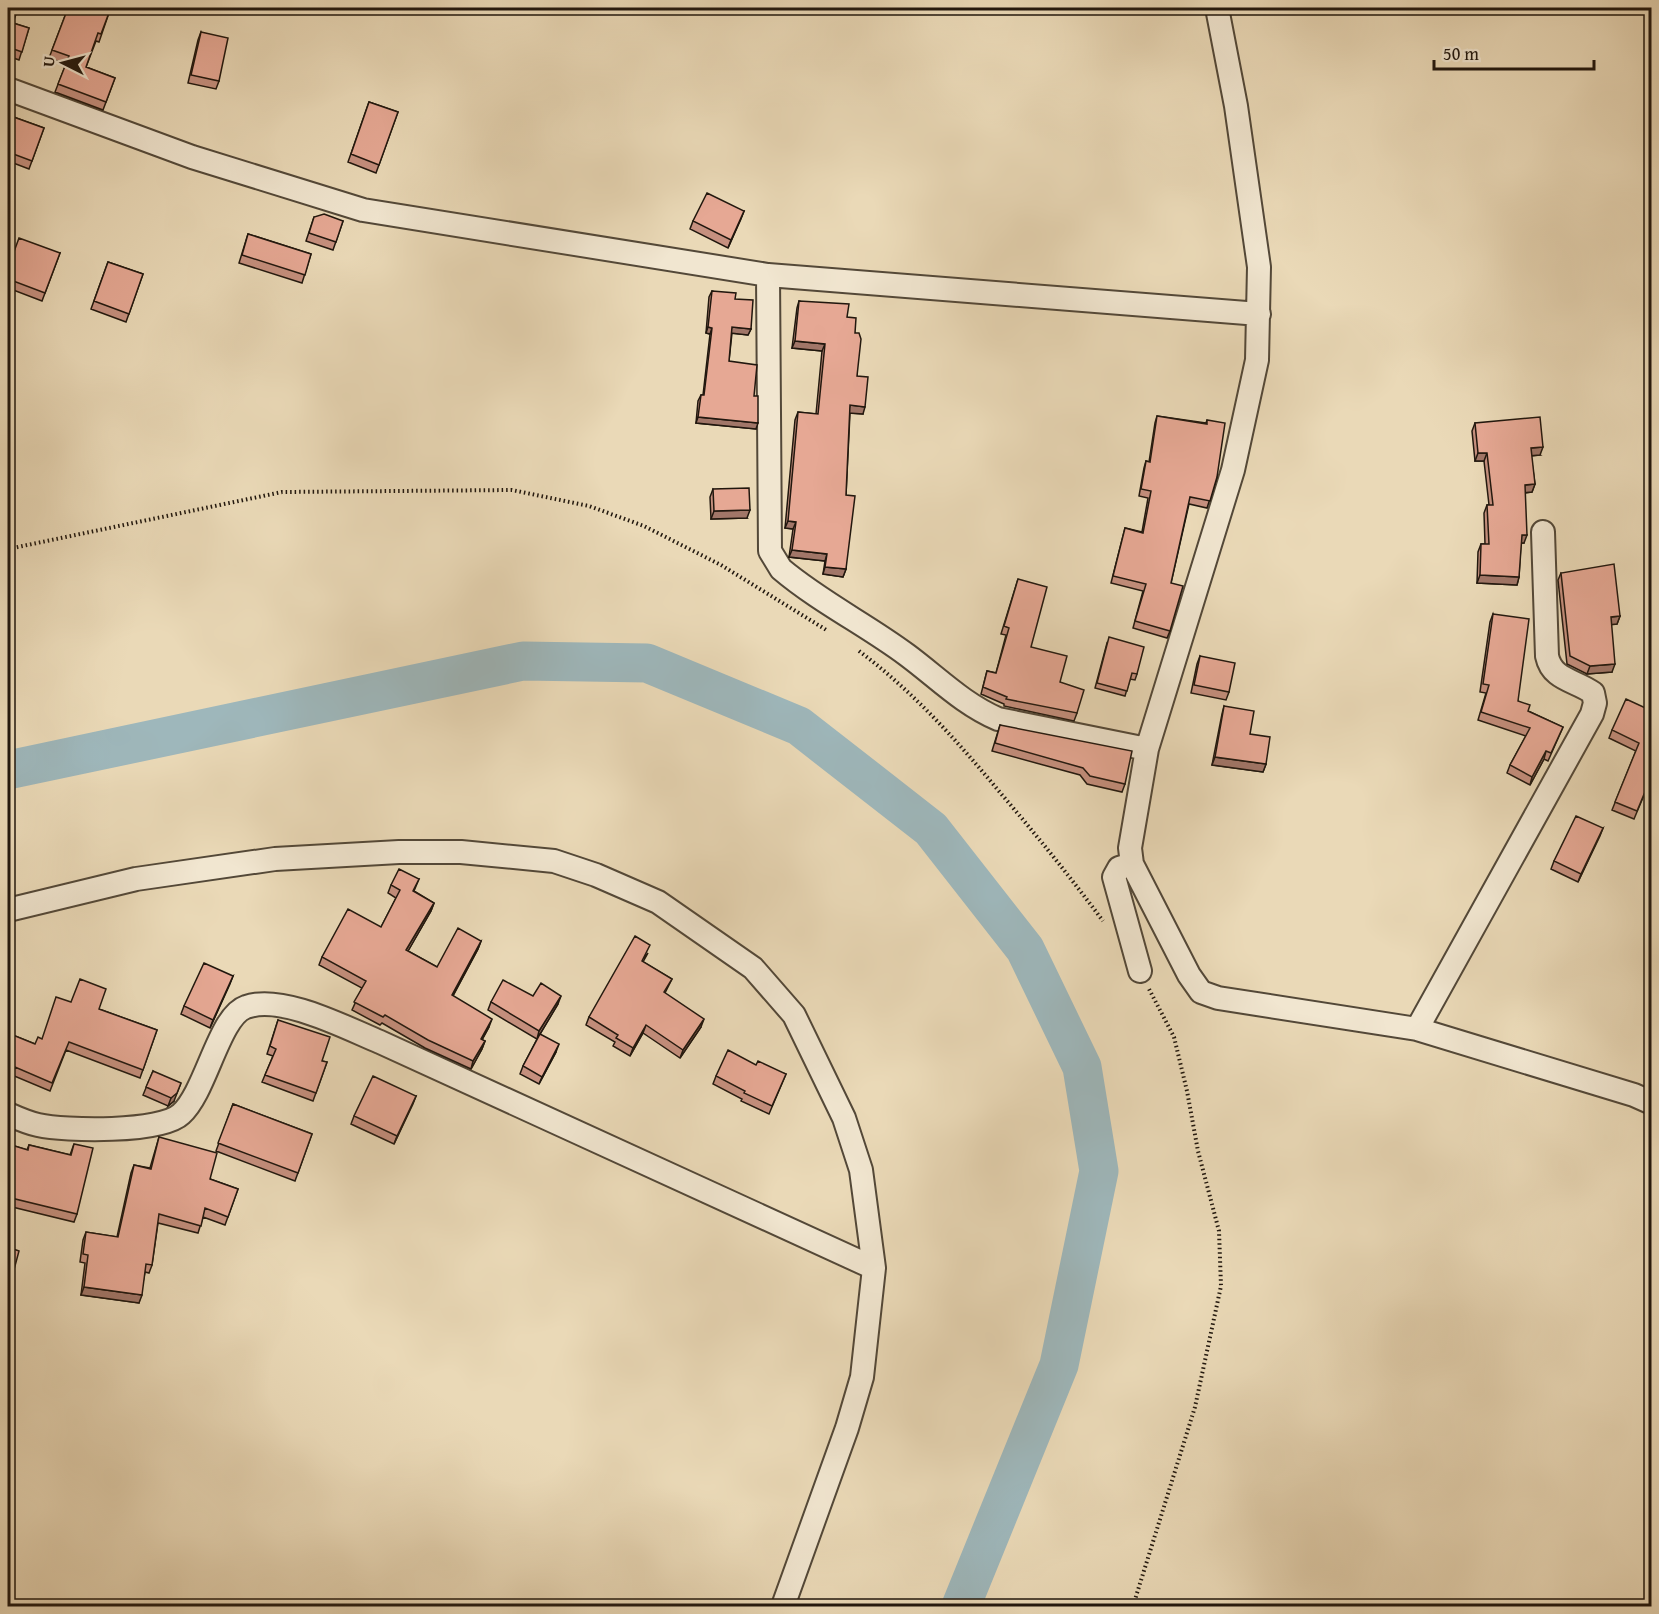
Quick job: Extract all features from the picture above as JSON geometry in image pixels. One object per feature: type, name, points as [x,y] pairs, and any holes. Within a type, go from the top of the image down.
[{"type":"street","points":[[1217,8],[1236,106],[1259,267],[1257,360],[1233,470],[1147,749],[1130,848],[1132,864],[1189,975],[1201,992],[1240,1003],[1417,1029],[1634,1095],[1652,1103]]},
{"type":"street","points":[[8,89],[192,157],[363,210],[768,275],[1259,314]]},
{"type":"street","points":[[768,275],[770,551],[781,569],[907,655],[981,712],[998,719],[1147,749]]},
{"type":"street","points":[[1417,1029],[1552,782],[1585,731],[1595,703],[1593,693],[1556,674],[1549,667],[1542,532]]},
{"type":"street","points":[[8,910],[136,879],[275,859],[399,852],[462,852],[554,861],[596,875],[658,902],[753,968],[794,1015],[844,1118],[861,1170],[874,1268],[861,1377],[847,1428],[783,1606]]},
{"type":"street","points":[[1132,864],[1119,868],[1114,877],[1140,971]]},
{"type":"street","points":[[8,1114],[37,1125],[71,1128],[152,1127],[167,1123],[182,1113],[204,1080],[230,1018],[246,1007],[274,1005],[313,1015],[380,1042],[874,1268]]},
{"type":"path","points":[[8,549],[282,492],[512,490],[589,506],[645,526],[721,565],[831,633]]},
{"type":"path","points":[[850,646],[904,687],[932,713],[1068,873],[1107,926]]},
{"type":"path","points":[[1133,1606],[1195,1407],[1221,1286],[1219,1231],[1198,1151],[1174,1037],[1140,971]]},
{"type":"building","points":[[8,8],[18,8],[13,23],[29,28],[22,52],[8,47]]},
{"type":"building","points":[[68,8],[110,10],[101,34],[98,33],[86,67],[115,78],[106,102],[58,84],[69,56],[52,50]]},
{"type":"building","points":[[201,32],[228,38],[219,81],[191,75]]},
{"type":"building","points":[[369,102],[398,112],[379,165],[351,154]]},
{"type":"building","points":[[8,115],[44,128],[32,161],[8,152]]},
{"type":"building","points":[[707,193],[744,211],[731,240],[693,221]]},
{"type":"building","points":[[324,214],[343,221],[336,242],[309,233],[314,217]]},
{"type":"building","points":[[248,234],[311,254],[305,275],[242,255]]},
{"type":"building","points":[[19,238],[60,253],[45,293],[8,279],[8,268]]},
{"type":"building","points":[[108,262],[143,274],[129,314],[94,301]]},
{"type":"building","points":[[712,291],[736,293],[735,299],[753,300],[751,329],[732,327],[729,361],[757,365],[754,396],[758,396],[758,423],[698,417],[701,395],[704,395],[712,328],[708,327]]},
{"type":"building","points":[[799,301],[849,304],[847,317],[856,318],[855,333],[859,333],[861,339],[857,376],[868,377],[865,407],[850,405],[846,495],[855,496],[846,569],[825,567],[827,554],[792,550],[796,522],[788,521],[798,412],[818,414],[825,344],[795,341]]},
{"type":"building","points":[[1157,416],[1207,424],[1207,420],[1225,423],[1217,477],[1210,501],[1190,497],[1171,583],[1183,586],[1170,631],[1135,621],[1146,584],[1113,576],[1125,528],[1143,533],[1151,491],[1141,489],[1146,461],[1150,462]]},
{"type":"building","points":[[1540,417],[1543,447],[1531,448],[1535,484],[1525,485],[1527,535],[1522,535],[1519,577],[1480,575],[1481,544],[1489,544],[1487,505],[1493,505],[1487,453],[1478,453],[1475,423]]},
{"type":"building","points":[[749,488],[750,510],[714,511],[713,489]]},
{"type":"building","points":[[1614,564],[1620,616],[1611,617],[1615,664],[1590,666],[1570,656],[1561,573]]},
{"type":"building","points":[[1018,579],[1047,587],[1031,647],[1067,656],[1060,682],[1084,690],[1077,713],[1006,699],[1007,697],[983,687],[987,671],[996,673],[1009,628],[1004,626]]},
{"type":"building","points":[[1493,614],[1529,619],[1518,701],[1530,705],[1528,711],[1563,727],[1551,753],[1546,751],[1532,777],[1510,765],[1530,728],[1481,712],[1489,685],[1483,684]]},
{"type":"building","points":[[1109,637],[1144,647],[1137,674],[1132,673],[1127,691],[1097,683]]},
{"type":"building","points":[[1200,656],[1235,663],[1229,692],[1194,685]]},
{"type":"building","points":[[1626,699],[1652,711],[1652,775],[1637,811],[1615,802],[1639,743],[1612,730]]},
{"type":"building","points":[[1224,706],[1254,711],[1250,734],[1270,737],[1266,764],[1215,757]]},
{"type":"building","points":[[1000,725],[1132,751],[1125,784],[1090,776],[1083,768],[995,743]]},
{"type":"building","points":[[1576,816],[1603,828],[1581,874],[1554,861]]},
{"type":"building","points":[[399,869],[419,879],[413,891],[434,903],[406,950],[437,967],[458,928],[481,941],[452,995],[492,1019],[481,1039],[485,1041],[473,1061],[428,1040],[385,1015],[383,1017],[354,1002],[366,981],[322,957],[348,909],[381,927],[400,890],[391,885]]},
{"type":"building","points":[[635,936],[650,945],[642,961],[672,979],[664,992],[704,1019],[683,1050],[646,1025],[633,1048],[616,1038],[618,1035],[589,1017]]},
{"type":"building","points":[[204,963],[233,976],[213,1020],[184,1006]]},
{"type":"building","points":[[80,979],[106,989],[99,1009],[157,1030],[143,1070],[69,1042],[52,1083],[15,1067],[12,1075],[8,1072],[8,1033],[35,1044],[38,1037],[42,1039],[56,997],[71,1002]]},
{"type":"building","points":[[503,980],[533,996],[541,983],[561,996],[539,1031],[491,1002]]},
{"type":"building","points":[[278,1020],[330,1037],[322,1061],[327,1062],[316,1093],[265,1075],[276,1049],[270,1046]]},
{"type":"building","points":[[540,1034],[559,1044],[542,1077],[523,1066]]},
{"type":"building","points":[[728,1050],[756,1065],[758,1061],[786,1074],[772,1106],[716,1076]]},
{"type":"building","points":[[153,1071],[181,1083],[177,1093],[171,1098],[146,1087]]},
{"type":"building","points":[[373,1076],[416,1096],[397,1136],[354,1116]]},
{"type":"building","points":[[233,1104],[312,1134],[298,1173],[218,1143]]},
{"type":"building","points":[[159,1137],[217,1153],[210,1179],[238,1189],[228,1217],[205,1208],[201,1226],[159,1214],[152,1265],[146,1264],[142,1295],[84,1287],[88,1255],[83,1254],[86,1232],[118,1237],[134,1165],[151,1169]]},
{"type":"building","points":[[8,1144],[28,1150],[29,1145],[71,1155],[74,1144],[93,1148],[77,1214],[11,1198],[8,1207]]},
{"type":"building","points":[[8,1247],[19,1251],[8,1292]]},
{"type":"waterway","points":[[8,770],[523,661],[647,663],[799,726],[931,829],[1025,949],[1082,1067],[1099,1171],[1059,1365],[961,1606]]}]
